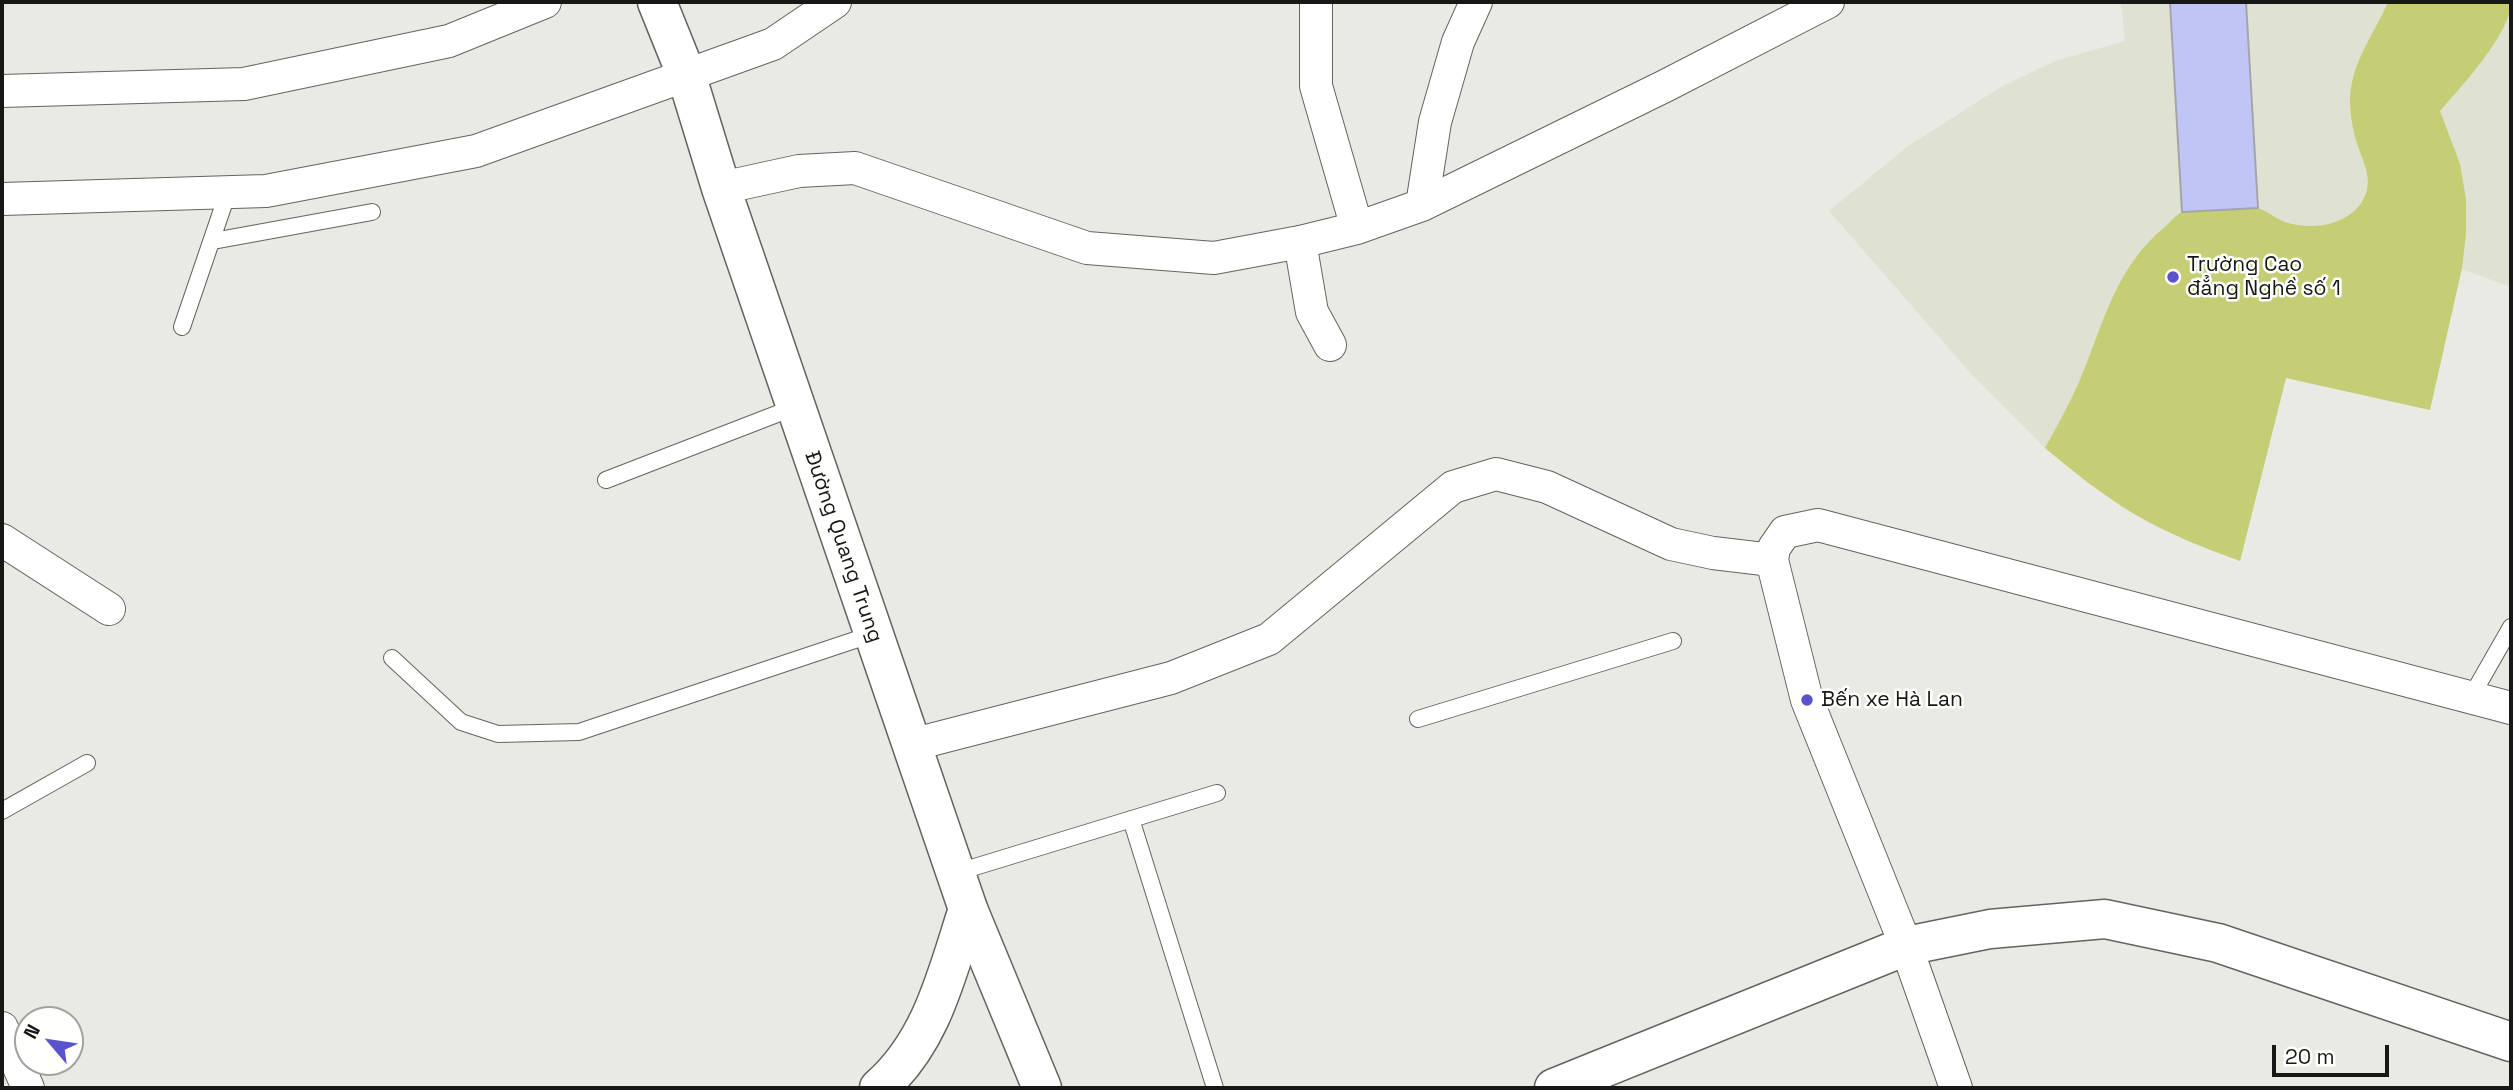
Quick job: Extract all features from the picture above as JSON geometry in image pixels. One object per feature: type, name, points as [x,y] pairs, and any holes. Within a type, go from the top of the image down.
[{"type":"street","points":[[2,91],[244,84],[449,41],[545,2]]},
{"type":"street","name":"Đường Quang Trung","points":[[657,2],[685,74],[720,188],[955,873],[1042,1088]]},
{"type":"street","points":[[2,199],[266,191],[475,151],[774,44],[835,2]]},
{"type":"street","points":[[1316,2],[1316,86],[1357,228]]},
{"type":"street","points":[[1422,205],[1435,121],[1458,43],[1476,2]]},
{"type":"street","points":[[720,188],[799,171],[855,168],[1087,248],[1214,258],[1357,228],[1422,205],[1665,86],[1786,12],[1828,2]]},
{"type":"street","points":[[1300,242],[1311,312],[1330,345]]},
{"type":"street","points":[[911,745],[1171,678],[1269,639],[1452,487],[1496,474],[1547,487],[1671,544],[1713,553],[1772,559]]},
{"type":"street","points":[[1956,1088],[1906,946],[1807,700],[1772,559],[1774,548],[1785,532],[1818,525],[2511,708]]},
{"type":"street","points":[[2,540],[109,609]]},
{"type":"street","points":[[879,1088],[908,1057],[932,1017],[968,909]]},
{"type":"street","points":[[1554,1088],[1906,946],[1990,929],[2105,919],[2218,943],[2511,1042]]},
{"type":"street","points":[[2,1028],[28,1088]]},
{"type":"lane","points":[[182,327],[228,192]]},
{"type":"lane","points":[[213,241],[372,212]]},
{"type":"lane","points":[[606,480],[796,407]]},
{"type":"lane","points":[[2471,697],[2511,627]]},
{"type":"lane","points":[[392,659],[461,722],[498,734],[579,732],[873,634]]},
{"type":"lane","points":[[1418,719],[1673,641]]},
{"type":"lane","points":[[2,811],[87,763]]},
{"type":"lane","points":[[955,873],[1217,793]]},
{"type":"lane","points":[[1130,820],[1215,1088]]},
{"type":"shaded area","name":"Trường Cao đẳng Nghề số 1","points":[[2121,2],[2511,2],[2511,287],[2461,269],[2430,410],[2286,378],[2240,561],[2187,541],[2137,515],[2089,484],[2045,448],[1973,376],[1829,211],[1908,146],[2001,87],[2055,61],[2125,41]]},
{"type":"green space","points":[[2388,2],[2511,2],[2509,15],[2494,44],[2440,111],[2460,164],[2466,199],[2466,234],[2462,268],[2430,410],[2286,378],[2240,561],[2187,540],[2136,515],[2112,500],[2045,448],[2075,391],[2122,279],[2148,242],[2178,214],[2195,210],[2251,208],[2263,210],[2285,222],[2314,226],[2344,218],[2359,206],[2366,193],[2368,180],[2353,126],[2351,86],[2359,61]]},
{"type":"building","points":[[2170,2],[2246,2],[2258,208],[2182,212]]},
{"type":"place","name":"Trường Cao đẳng Nghề số 1","points":[[2173,277]]},
{"type":"place","name":"Bến xe Hà Lan","points":[[1807,700]]}]
